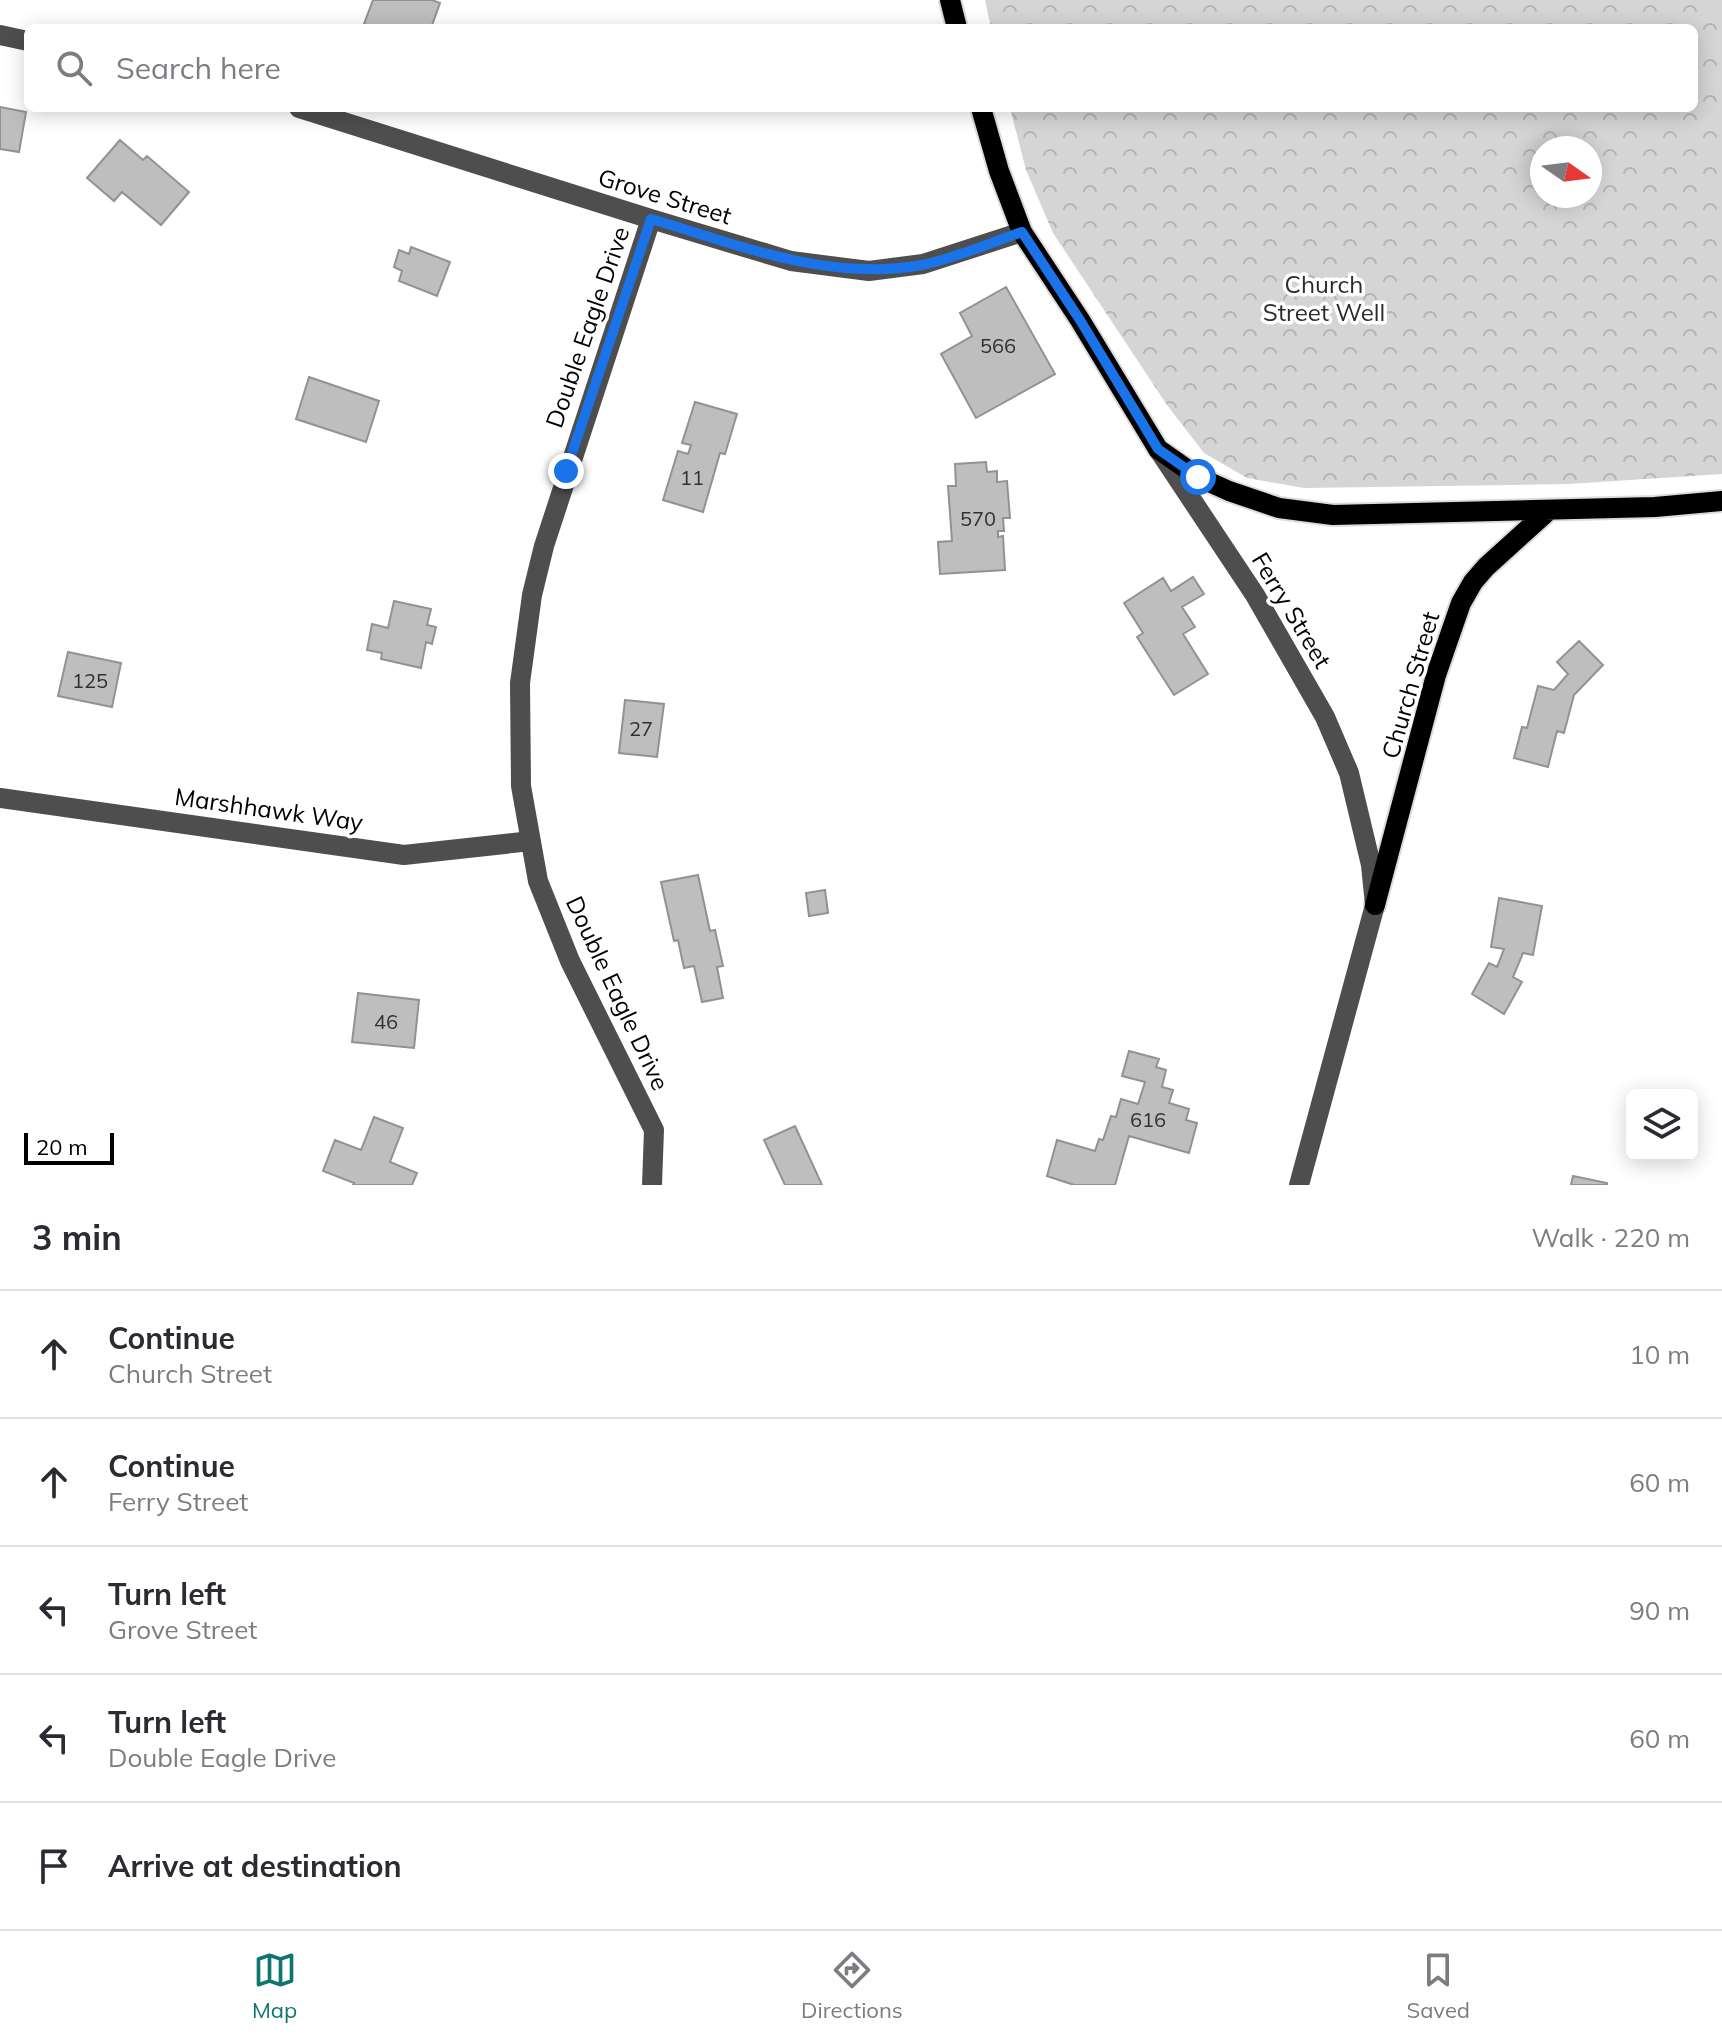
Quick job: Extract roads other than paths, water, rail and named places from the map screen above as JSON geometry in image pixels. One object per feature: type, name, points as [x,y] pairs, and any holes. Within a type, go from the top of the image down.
[{"type":"main road","points":[[950,0],[956,24]]},
{"type":"main road","name":"Ferry Street","points":[[982,112],[999,171],[1022,232],[1080,320],[1158,449]]},
{"type":"main road","points":[[1158,449],[1198,477],[1229,491],[1279,508],[1333,515],[1655,507],[1722,501]]},
{"type":"main road","name":"Church Street","points":[[1375,905],[1436,675],[1461,603],[1486,567],[1549,510]]},
{"type":"street","points":[[0,35],[24,40]]},
{"type":"street","name":"Grove Street","points":[[312,112],[791,261],[869,271],[923,264],[1022,232]]},
{"type":"street","name":"Double Eagle Drive","points":[[651,219],[566,471],[532,595],[520,683],[521,786],[538,881],[570,961],[654,1130],[652,1185]]},
{"type":"street","name":"Ferry Street","points":[[1158,449],[1255,595],[1325,717],[1349,773],[1371,865],[1375,905],[1299,1185]]},
{"type":"street","name":"Marshhawk Way","points":[[0,798],[404,855],[531,841]]},
{"type":"park label","name":"Church Street Well","points":[[1324,298]]}]
